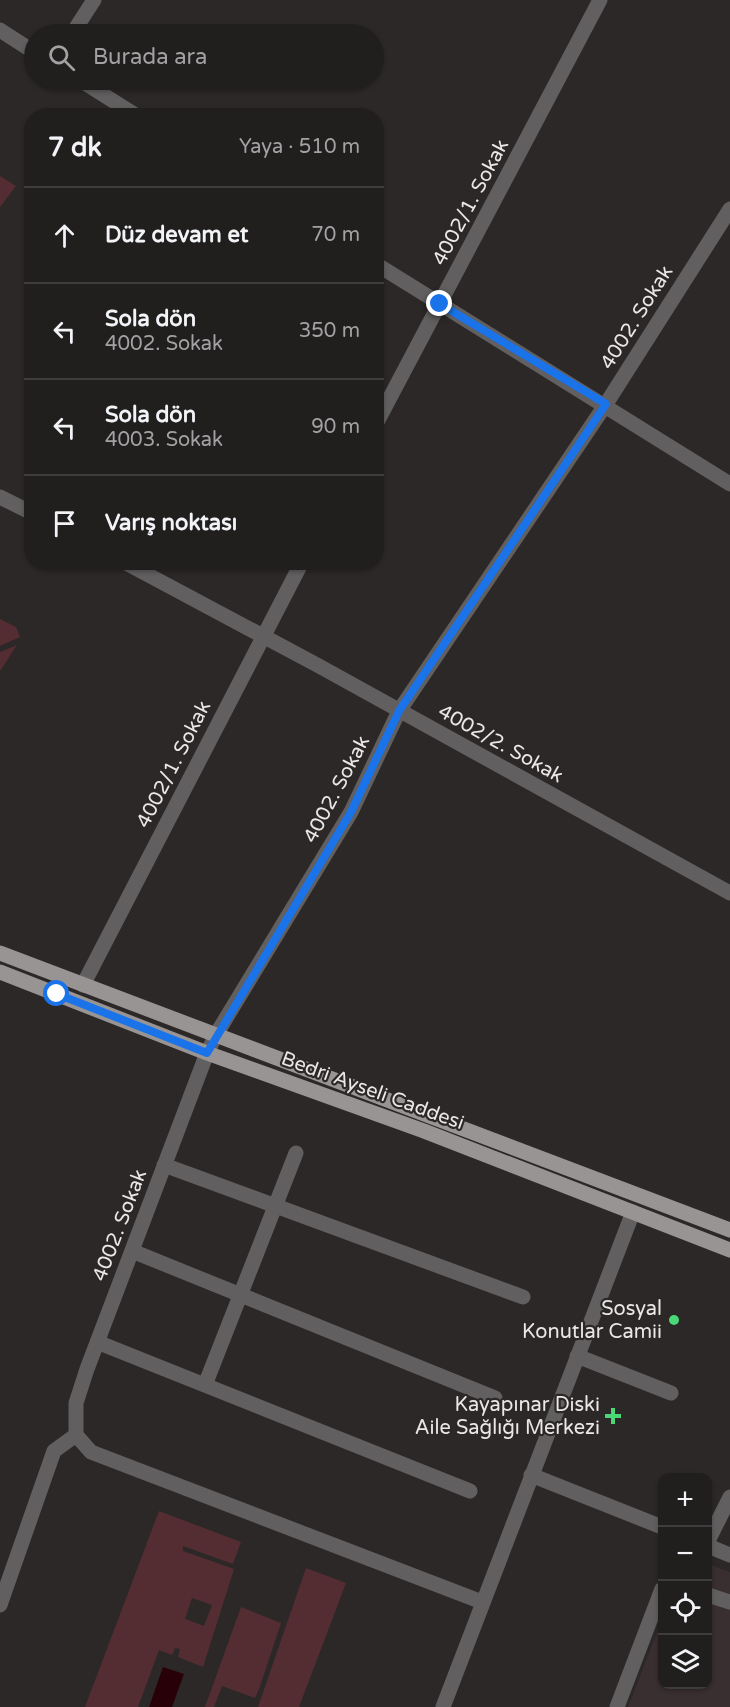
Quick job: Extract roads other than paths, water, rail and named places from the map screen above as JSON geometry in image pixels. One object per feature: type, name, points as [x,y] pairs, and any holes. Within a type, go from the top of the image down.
[{"type":"main road","name":"Bedri Ayseli Caddesi","points":[[0,953],[217,1033],[730,1230]]},
{"type":"main road","name":"Bedri Ayseli Caddesi","points":[[0,972],[207,1053],[424,1131],[730,1250]]},
{"type":"street","points":[[78,24],[94,0]]},
{"type":"street","name":"4002/1. Sokak","points":[[384,409],[600,0]]},
{"type":"street","points":[[0,30],[24,46]]},
{"type":"street","points":[[96,90],[124,108]]},
{"type":"street","name":"4002. Sokak","points":[[76,1435],[76,1403],[97,1342],[207,1053],[217,1033],[351,812],[399,711],[606,404],[730,209]]},
{"type":"street","points":[[384,269],[606,404],[730,484]]},
{"type":"street","points":[[0,497],[24,509]]},
{"type":"street","name":"4002/2. Sokak","points":[[139,570],[730,893]]},
{"type":"street","name":"4002/1. Sokak","points":[[83,985],[298,570]]},
{"type":"street","points":[[205,1385],[296,1153]]},
{"type":"street","points":[[164,1165],[523,1297]]},
{"type":"street","points":[[443,1707],[633,1212]]},
{"type":"street","points":[[132,1251],[495,1398]]},
{"type":"street","points":[[97,1342],[470,1491]]},
{"type":"street","points":[[577,1356],[671,1393]]},
{"type":"street","points":[[0,1605],[54,1451],[76,1435],[91,1452],[482,1602]]},
{"type":"street","points":[[531,1475],[658,1525]]},
{"type":"street","points":[[712,1533],[730,1497]]},
{"type":"street","points":[[712,1548],[730,1555]]},
{"type":"street","points":[[712,1596],[730,1602]]},
{"type":"street","points":[[617,1707],[658,1602]]},
{"type":"place","name":"Sosyal Konutlar Camii","points":[[674,1320]]},
{"type":"place","name":"Kayapınar Diski Aile Sağlığı Merkezi","points":[[613,1416]]}]
